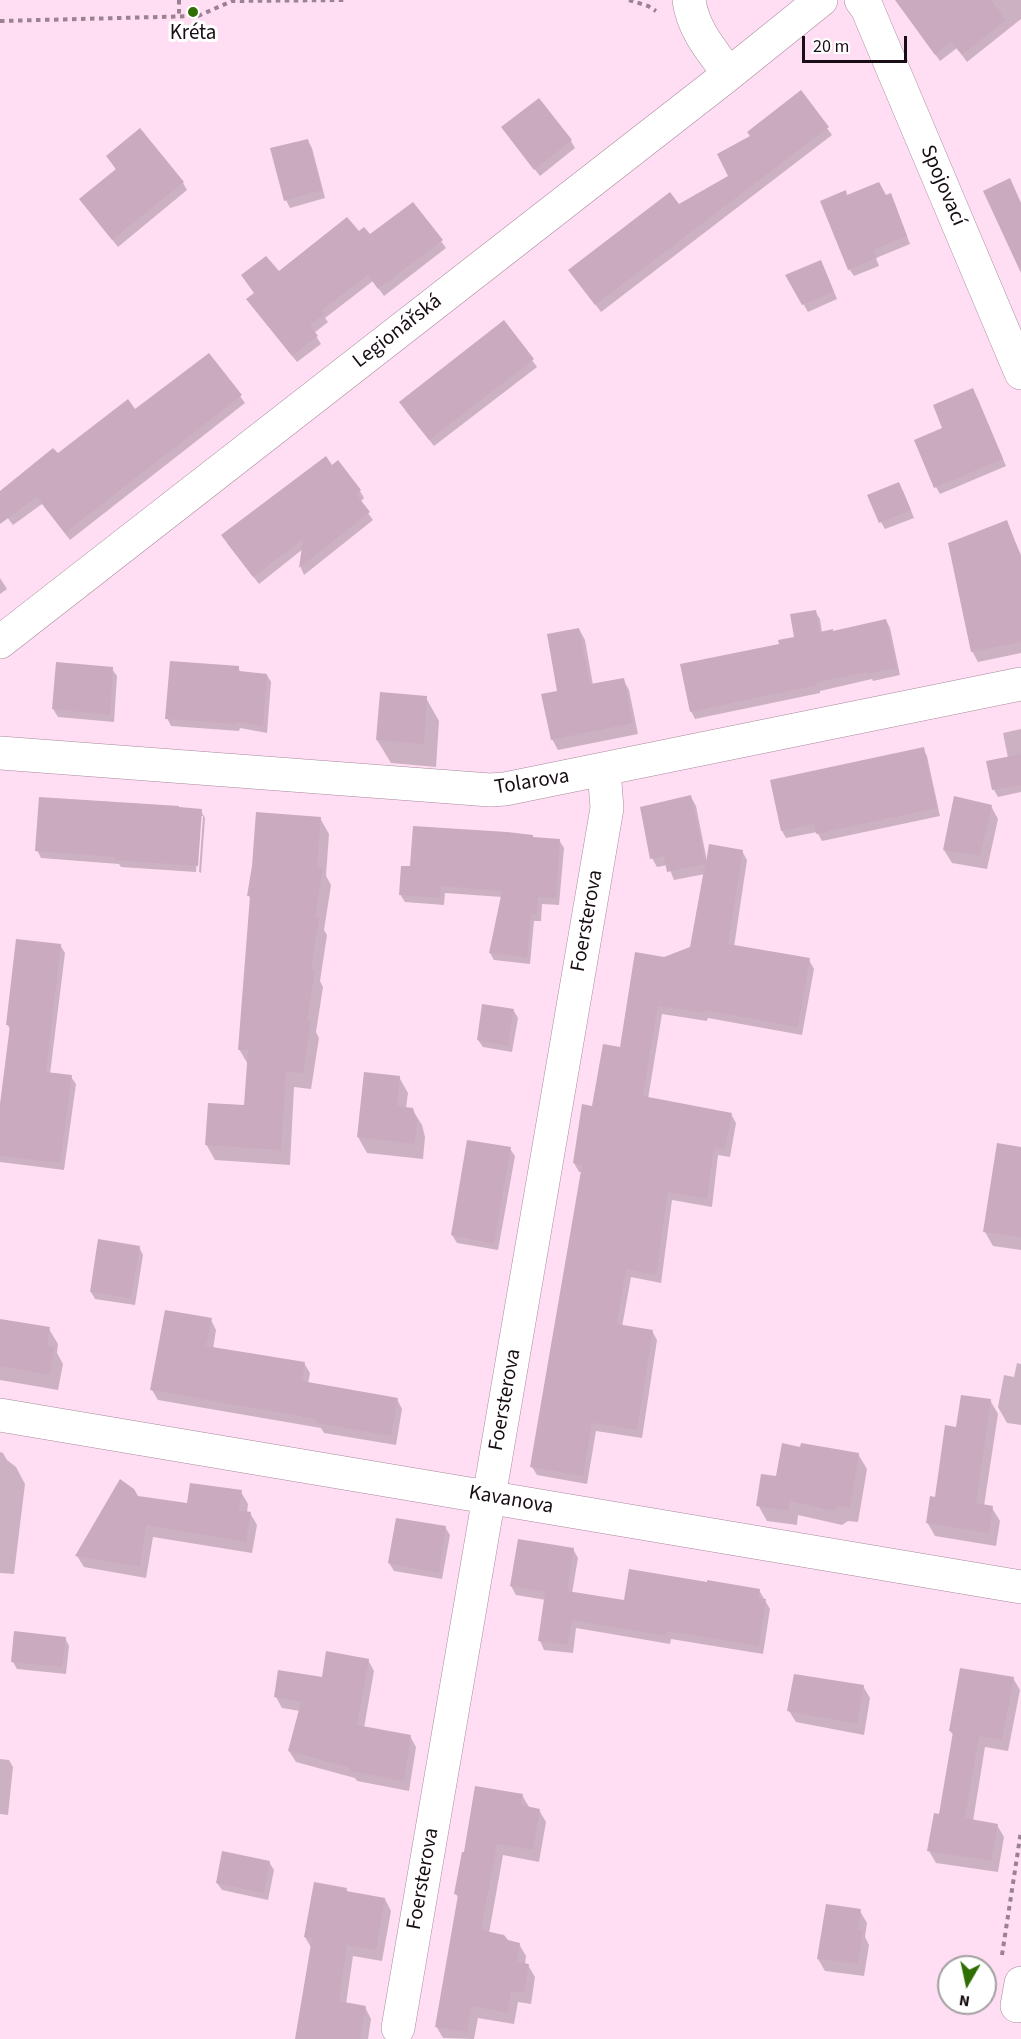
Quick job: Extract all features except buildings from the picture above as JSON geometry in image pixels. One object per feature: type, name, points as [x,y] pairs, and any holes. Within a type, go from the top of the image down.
[{"type":"street","points":[[689,0],[700,36],[729,74],[821,0]]},
{"type":"street","name":"Spojovací","points":[[861,0],[867,8],[1018,356]]},
{"type":"street","name":"Legionářská","points":[[0,642],[729,74]]},
{"type":"street","name":"Tolarova","points":[[0,757],[490,790],[521,787],[604,771],[1021,684]]},
{"type":"street","name":"Foersterova","points":[[398,2028],[607,808],[604,771]]},
{"type":"street","name":"Kavanova","points":[[0,1415],[1021,1587]]},
{"type":"path","points":[[178,0],[179,17]]},
{"type":"path","points":[[0,21],[198,16],[232,1],[347,0]]},
{"type":"path","points":[[1013,1985],[1021,1831]]},
{"type":"place","name":"Kréta","points":[[193,12]]}]
